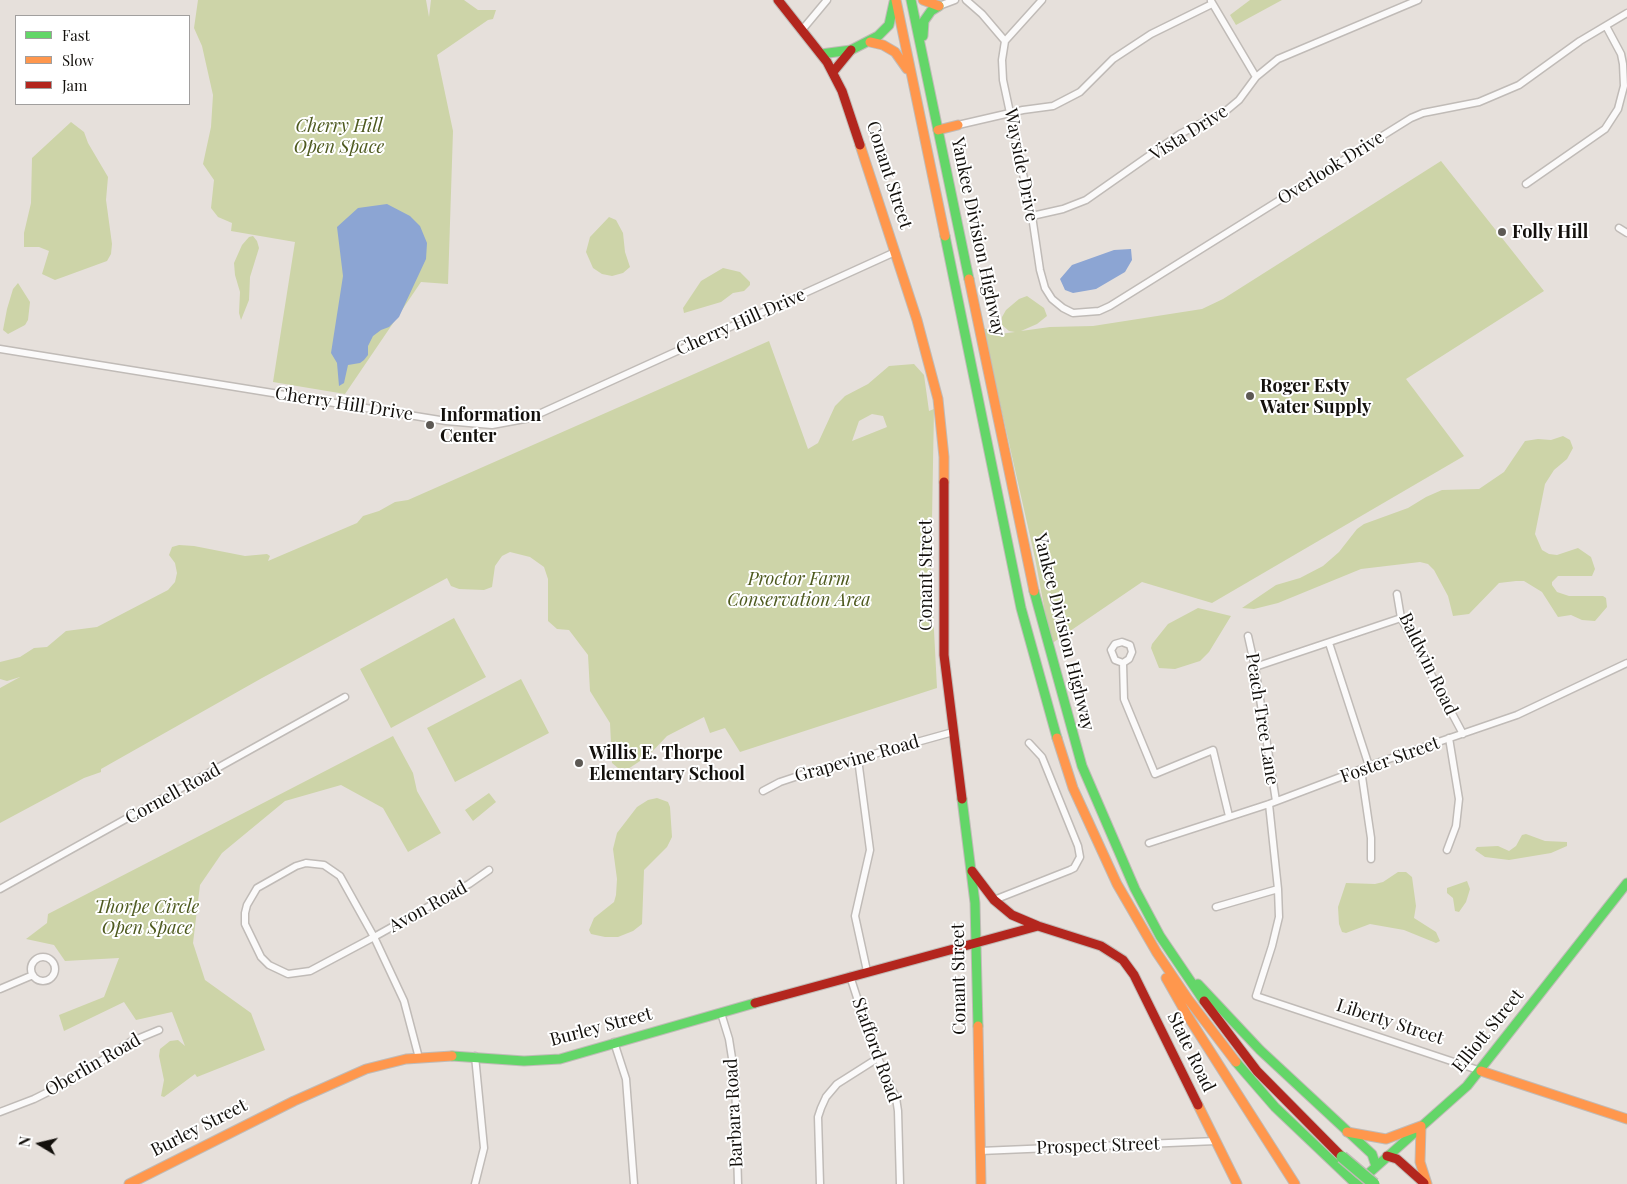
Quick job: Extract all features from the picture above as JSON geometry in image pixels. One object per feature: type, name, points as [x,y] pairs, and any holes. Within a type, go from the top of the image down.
[{"type":"main road","name":"Conant Street","points":[[778,0],[833,72],[854,121],[927,355],[942,424],[944,655],[971,870],[976,942],[981,1184]]},
{"type":"main road","points":[[821,54],[851,50],[870,42],[889,26],[895,0]]},
{"type":"main road","name":"Yankee Division Highway","points":[[895,0],[1008,547],[1034,660],[1073,788],[1105,862],[1130,908],[1172,976],[1215,1036],[1275,1107],[1339,1162],[1374,1184]]},
{"type":"main road","name":"Yankee Division Highway","points":[[911,0],[1039,617],[1082,766],[1135,889],[1177,964],[1234,1044],[1357,1184]]},
{"type":"main road","points":[[922,0],[939,6]]},
{"type":"main road","points":[[924,58],[924,21],[931,10],[939,6]]},
{"type":"main road","points":[[870,42],[883,44],[895,52],[912,77]]},
{"type":"main road","points":[[833,72],[851,50]]},
{"type":"main road","points":[[938,130],[958,125]]},
{"type":"main road","points":[[971,870],[994,900],[1012,915],[1038,926]]},
{"type":"main road","name":"Elliott Street","points":[[1357,1184],[1467,1086],[1481,1071],[1627,883]]},
{"type":"main road","points":[[1135,889],[1185,967],[1202,988],[1260,1050],[1345,1131],[1372,1154],[1376,1166]]},
{"type":"main road","points":[[1130,908],[1143,939],[1187,1015],[1296,1183]]},
{"type":"main road","name":"Burley Street","points":[[129,1184],[331,1083],[366,1069],[443,1055],[539,1061],[560,1059],[867,971],[1038,926]]},
{"type":"main road","name":"State Road","points":[[1038,926],[1101,946],[1117,954],[1134,975],[1237,1184]]},
{"type":"main road","name":"Liberty Street","points":[[1481,1071],[1627,1119]]},
{"type":"main road","points":[[1345,1131],[1386,1139],[1421,1126],[1420,1162],[1426,1184]]},
{"type":"main road","points":[[1387,1156],[1397,1159],[1426,1184]]},
{"type":"street","points":[[802,30],[827,0]]},
{"type":"street","points":[[939,6],[955,0]]},
{"type":"street","points":[[966,0],[982,14],[1005,41],[1042,0]]},
{"type":"street","name":"Vista Drive","points":[[1032,216],[1063,209],[1086,200],[1180,134],[1228,110],[1239,100],[1256,77],[1278,58],[1418,0]]},
{"type":"street","points":[[958,125],[1010,113],[1053,106],[1090,84],[1113,59],[1128,49],[1151,34],[1211,2],[1256,77]]},
{"type":"street","name":"Overlook Drive","points":[[1045,288],[1052,299],[1073,313],[1099,311],[1411,118],[1423,113],[1480,102],[1506,92],[1519,85],[1580,41],[1627,13]]},
{"type":"street","points":[[1526,184],[1605,129],[1618,109],[1624,86],[1623,64],[1621,54],[1606,26]]},
{"type":"street","name":"Wayside Drive","points":[[1005,41],[1002,68],[1045,288]]},
{"type":"street","points":[[1619,228],[1627,234]]},
{"type":"street","name":"Cherry Hill Drive","points":[[0,349],[446,421],[492,425],[530,418],[895,252]]},
{"type":"street","name":"Baldwin Road","points":[[1397,594],[1401,618],[1463,734]]},
{"type":"street","points":[[1255,667],[1401,618]]},
{"type":"street","name":"Peach Tree Lane","points":[[1248,636],[1255,667],[1276,801]]},
{"type":"street","points":[[1329,643],[1369,766]]},
{"type":"street","points":[[1122,663],[1124,699],[1155,774],[1213,750],[1229,816]]},
{"type":"street","name":"Foster Street","points":[[1148,843],[1268,804],[1369,766],[1526,712],[1627,663]]},
{"type":"street","name":"Cornell Road","points":[[0,889],[345,697]]},
{"type":"street","name":"Grapevine Road","points":[[763,791],[780,782],[953,732]]},
{"type":"street","points":[[1447,850],[1456,826],[1459,799],[1448,738]]},
{"type":"street","points":[[994,900],[1070,870],[1074,868],[1080,857],[1078,846],[1042,757],[1029,743]]},
{"type":"street","points":[[858,759],[870,850],[855,916],[867,971]]},
{"type":"street","points":[[1361,770],[1371,838],[1371,859]]},
{"type":"street","points":[[1216,907],[1278,890],[1268,804]]},
{"type":"street","points":[[306,863],[318,864],[334,870],[340,876],[374,936],[310,970],[288,974],[269,966],[261,957],[245,924],[247,904],[257,888],[296,866],[306,863]]},
{"type":"street","name":"Avon Road","points":[[419,1058],[404,1000],[374,936],[469,884],[489,870]]},
{"type":"street","name":"Liberty Street","points":[[1278,890],[1279,904],[1276,931],[1256,996],[1481,1071]]},
{"type":"street","points":[[0,989],[33,975]]},
{"type":"street","name":"Stafford Road","points":[[850,976],[878,1058],[896,1098],[900,1184]]},
{"type":"street","name":"Barbara Road","points":[[721,1013],[729,1039],[735,1077],[738,1184]]},
{"type":"street","name":"Oberlin Road","points":[[0,1112],[34,1099],[72,1080],[130,1042],[159,1030]]},
{"type":"street","points":[[614,1042],[626,1079],[634,1184]]},
{"type":"street","points":[[475,1056],[484,1148],[475,1184]]},
{"type":"street","points":[[820,1184],[818,1116],[823,1102],[837,1084],[878,1058]]},
{"type":"street","name":"Prospect Street","points":[[980,1151],[1216,1141]]},
{"type":"green space","name":"Cherry Hill Open Space","points":[[198,0],[426,0],[429,17],[431,0],[464,0],[478,10],[496,10],[493,19],[488,20],[437,55],[453,131],[448,284],[421,282],[345,394],[273,382],[295,242],[231,231],[232,223],[218,217],[211,208],[214,180],[203,164],[211,127],[213,95],[202,46],[194,28]]},
{"type":"green space","points":[[1250,0],[1282,0],[1236,25],[1230,15]]},
{"type":"green space","points":[[71,122],[84,132],[88,143],[108,177],[106,200],[112,244],[111,254],[107,261],[55,280],[42,274],[49,251],[39,247],[24,247],[24,233],[31,203],[32,158]]},
{"type":"green space","points":[[1441,161],[1544,291],[1406,379],[1464,456],[1212,603],[1142,582],[1051,644],[1035,558],[983,328],[1000,334],[1015,332],[1009,331],[1002,325],[1002,317],[1006,310],[1019,299],[1027,296],[1044,308],[1047,316],[1037,324],[1021,331],[1050,327],[1093,326],[1202,309],[1223,299]]},
{"type":"green space","points":[[609,217],[616,220],[623,233],[625,252],[630,267],[623,273],[612,276],[602,274],[593,268],[586,252],[590,237]]},
{"type":"green space","points":[[253,236],[259,248],[250,277],[249,300],[241,320],[239,313],[240,292],[234,263],[242,245],[249,237]]},
{"type":"green space","points":[[723,268],[740,272],[750,282],[750,285],[744,291],[733,293],[721,302],[684,313],[683,308],[701,281]]},
{"type":"green space","points":[[18,283],[30,302],[28,320],[25,325],[8,334],[3,330],[7,309],[13,289]]},
{"type":"green space","name":"Proctor Farm Conservation Area","points":[[769,341],[808,449],[818,443],[835,406],[845,396],[868,384],[889,366],[914,364],[924,375],[929,411],[934,409],[931,573],[937,688],[740,752],[725,728],[710,733],[704,717],[667,736],[649,755],[628,769],[618,768],[612,763],[610,723],[590,691],[588,655],[569,630],[557,629],[548,621],[548,579],[544,567],[530,557],[510,552],[502,556],[495,566],[492,587],[484,590],[459,589],[451,586],[447,578],[262,678],[101,769],[101,772],[84,778],[0,823],[0,688],[20,677],[7,681],[0,679],[0,662],[20,657],[34,648],[47,647],[66,631],[97,627],[168,590],[175,582],[177,573],[175,563],[169,555],[172,547],[179,545],[194,546],[245,556],[267,554],[270,556],[268,561],[357,523],[363,516],[379,511],[395,502],[408,500]],"holes":[[[872,414],[883,416],[887,427],[852,441],[859,421]]]},
{"type":"green space","points":[[1563,436],[1570,440],[1573,448],[1567,459],[1554,470],[1545,484],[1535,534],[1542,550],[1549,554],[1557,555],[1578,548],[1591,557],[1595,569],[1592,576],[1558,576],[1552,582],[1552,585],[1557,592],[1569,596],[1603,596],[1606,598],[1607,607],[1595,621],[1582,620],[1571,615],[1558,617],[1542,592],[1524,581],[1499,583],[1469,614],[1453,616],[1448,596],[1434,570],[1428,564],[1420,562],[1361,569],[1278,603],[1254,609],[1242,608],[1276,585],[1300,578],[1323,566],[1339,552],[1357,529],[1364,524],[1408,508],[1442,490],[1479,489],[1504,472],[1525,441],[1551,440]]},
{"type":"green space","points":[[1198,608],[1231,616],[1209,652],[1200,661],[1175,669],[1159,668],[1151,648],[1152,644],[1168,624]]},
{"type":"green space","points":[[454,618],[486,677],[391,728],[360,669]]},
{"type":"green space","points":[[521,679],[549,733],[455,782],[427,728]]},
{"type":"green space","name":"Thorpe Circle Open Space","points":[[393,736],[413,773],[417,791],[441,833],[408,852],[383,808],[341,785],[285,801],[222,853],[200,885],[193,943],[205,980],[251,1013],[265,1050],[197,1077],[195,1074],[164,1097],[161,1096],[164,1080],[159,1056],[160,1049],[170,1041],[178,1040],[185,1046],[172,1012],[136,1020],[124,1002],[64,1031],[59,1015],[104,997],[119,958],[65,961],[54,945],[26,939],[47,923],[48,914]]},
{"type":"green space","points":[[489,793],[496,802],[473,821],[465,810]]},
{"type":"green space","points":[[657,798],[668,802],[670,807],[672,837],[667,847],[644,870],[642,924],[633,931],[618,937],[591,934],[589,930],[594,918],[614,902],[616,895],[617,879],[613,849],[617,833],[637,807],[648,800]]},
{"type":"green space","points":[[1526,834],[1545,841],[1567,842],[1567,846],[1551,853],[1509,860],[1485,857],[1475,850],[1477,847],[1498,846],[1509,851],[1516,846],[1522,835]]},
{"type":"green space","points":[[1398,872],[1406,872],[1412,877],[1416,906],[1414,918],[1436,932],[1440,941],[1436,943],[1404,930],[1370,924],[1346,933],[1342,932],[1339,924],[1338,907],[1346,883],[1375,884],[1383,882]]},
{"type":"green space","points":[[1467,881],[1470,889],[1466,902],[1459,912],[1455,911],[1453,898],[1447,893],[1447,888]]},
{"type":"water","points":[[387,204],[410,216],[420,226],[427,243],[426,259],[399,317],[389,327],[373,336],[368,346],[368,355],[360,363],[348,365],[344,383],[339,386],[337,363],[331,353],[343,276],[337,227],[358,208]]},
{"type":"water","points":[[1131,249],[1132,260],[1125,272],[1096,289],[1073,293],[1065,290],[1060,279],[1072,265],[1114,250]]},
{"type":"traffic: fast","points":[[911,0],[969,279]]},
{"type":"traffic: fast","points":[[821,54],[851,50],[878,36],[889,25],[894,2]]},
{"type":"traffic: fast","points":[[923,36],[924,21],[931,11],[939,6]]},
{"type":"traffic: fast","points":[[945,236],[1021,608],[1057,738]]},
{"type":"traffic: fast","points":[[1034,591],[1082,766],[1135,889],[1160,936],[1204,1001]]},
{"type":"traffic: fast","points":[[962,799],[975,903],[978,1026]]},
{"type":"traffic: fast","points":[[1360,1181],[1467,1086],[1627,883]]},
{"type":"traffic: fast","points":[[1198,984],[1260,1050],[1372,1154],[1376,1166]]},
{"type":"traffic: fast","points":[[452,1056],[524,1061],[560,1059],[755,1003]]},
{"type":"traffic: fast","points":[[1236,1062],[1275,1107],[1356,1184]]},
{"type":"traffic: fast","points":[[1342,1157],[1374,1184]]},
{"type":"traffic: slow","points":[[896,0],[945,236]]},
{"type":"traffic: slow","points":[[923,0],[939,6]]},
{"type":"traffic: slow","points":[[870,42],[883,45],[895,52],[907,69]]},
{"type":"traffic: slow","points":[[938,130],[958,125]]},
{"type":"traffic: slow","points":[[860,145],[917,320],[938,399],[944,457],[944,482]]},
{"type":"traffic: slow","points":[[969,279],[1034,591]]},
{"type":"traffic: slow","points":[[1057,738],[1073,788],[1117,884],[1157,953],[1188,999],[1236,1062]]},
{"type":"traffic: slow","points":[[1166,978],[1187,1015],[1295,1184]]},
{"type":"traffic: slow","points":[[978,1026],[981,1184]]},
{"type":"traffic: slow","points":[[129,1184],[294,1101],[366,1069],[406,1059],[452,1056]]},
{"type":"traffic: slow","points":[[1481,1071],[1627,1119]]},
{"type":"traffic: slow","points":[[1198,1105],[1237,1184]]},
{"type":"traffic: slow","points":[[1347,1132],[1386,1139],[1421,1126],[1420,1162],[1427,1184]]},
{"type":"traffic: jam","points":[[778,0],[827,62],[842,91],[860,145]]},
{"type":"traffic: jam","points":[[833,72],[851,50]]},
{"type":"traffic: jam","points":[[944,482],[944,655],[962,799]]},
{"type":"traffic: jam","points":[[972,871],[994,900],[1012,915],[1038,926],[1101,946],[1123,960],[1134,975],[1198,1105]]},
{"type":"traffic: jam","points":[[755,1003],[1038,926]]},
{"type":"traffic: jam","points":[[1204,1001],[1257,1071],[1342,1157]]},
{"type":"traffic: jam","points":[[1387,1156],[1397,1159],[1424,1183]]},
{"type":"place","name":"Folly Hill","points":[[1502,232]]},
{"type":"place","name":"Roger Esty Water Supply","points":[[1250,396]]},
{"type":"place","name":"Information Center","points":[[430,425]]},
{"type":"place","name":"Willis E. Thorpe Elementary School","points":[[579,763]]}]
